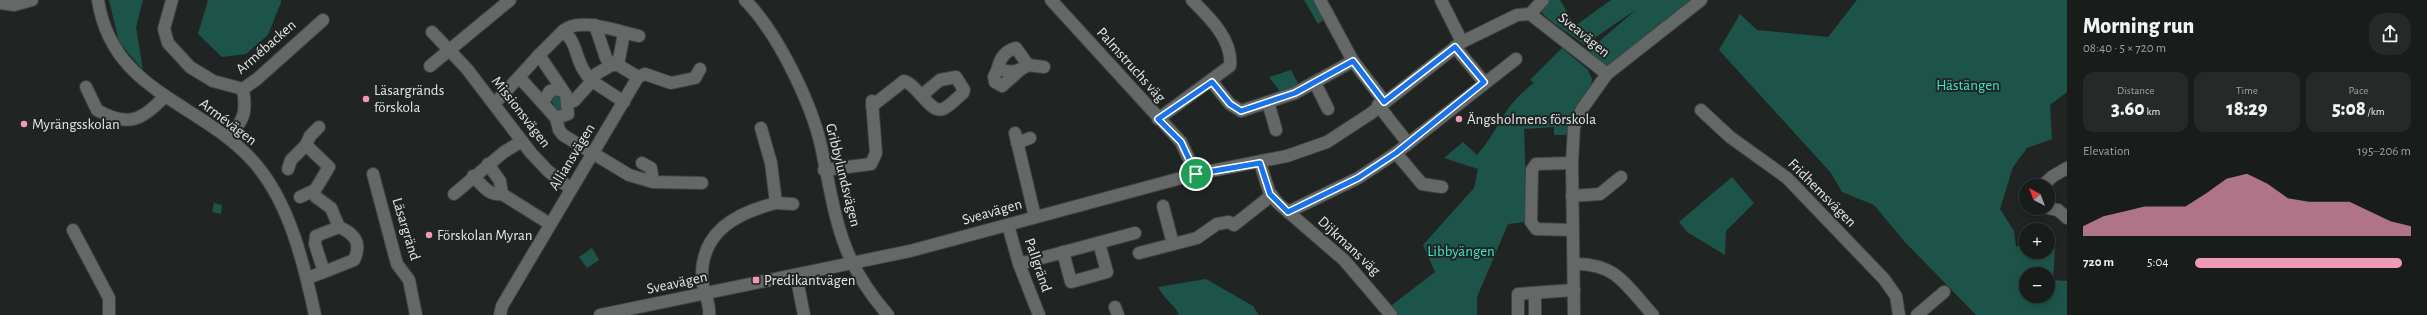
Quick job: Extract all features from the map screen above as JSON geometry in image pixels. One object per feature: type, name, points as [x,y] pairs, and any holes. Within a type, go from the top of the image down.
[{"type":"street","points":[[0,4],[14,5],[32,0]]},
{"type":"street","name":"Armévägen","points":[[98,0],[105,27],[115,49],[128,68],[165,96],[228,138],[252,160],[269,182],[289,222],[307,278],[315,315]]},
{"type":"street","name":"Armébacken","points":[[172,0],[164,29],[168,43],[190,67],[213,81],[242,89],[257,79],[323,20]]},
{"type":"street","points":[[430,66],[510,0]]},
{"type":"street","name":"Gribbylundsvägen","points":[[745,0],[763,20],[795,78],[813,121],[821,146],[824,170],[837,225],[851,262],[888,315]]},
{"type":"street","name":"Palmstruchs väg","points":[[1051,0],[1158,119],[1181,142],[1196,174]]},
{"type":"street","points":[[1158,119],[1212,82],[1230,66],[1231,57],[1226,41],[1206,14],[1192,0]]},
{"type":"street","points":[[1320,0],[1353,61],[1407,142]]},
{"type":"street","points":[[1441,0],[1458,44],[1484,82]]},
{"type":"street","points":[[1530,14],[1543,0]]},
{"type":"street","points":[[1574,315],[1572,162],[1574,127],[1582,109],[1607,74],[1701,0]]},
{"type":"street","name":"Sveavägen","points":[[600,315],[796,276],[851,262],[910,251],[1196,174],[1260,163],[1327,142],[1458,44],[1517,15],[1530,14],[1607,74]]},
{"type":"street","points":[[495,103],[539,54],[563,31],[574,25],[595,25],[639,36]]},
{"type":"street","points":[[595,25],[606,58],[615,65],[638,77],[645,74],[670,83],[695,78],[700,69]]},
{"type":"street","points":[[563,31],[571,36],[579,64],[592,81],[624,102]]},
{"type":"street","name":"Missionsvägen","points":[[432,32],[495,103],[522,141],[548,171],[571,189]]},
{"type":"street","points":[[543,102],[550,91],[556,89],[574,101],[592,81],[596,74],[615,65],[624,33]]},
{"type":"street","points":[[1024,67],[1016,48],[1011,49],[1000,59],[998,68],[1004,71],[1015,72],[1024,67],[1044,67]]},
{"type":"street","points":[[539,54],[565,96],[568,114],[556,118]]},
{"type":"street","points":[[1288,212],[1358,178],[1396,153],[1407,142],[1516,59]]},
{"type":"street","points":[[1212,82],[1230,104],[1241,111],[1295,93],[1353,61]]},
{"type":"street","points":[[519,77],[556,118],[559,130],[563,135],[629,175],[653,182],[702,183]]},
{"type":"street","name":"Alliansvägen","points":[[500,315],[502,306],[638,77]]},
{"type":"street","points":[[824,170],[871,164],[876,154],[872,103],[904,81],[911,83],[922,95]]},
{"type":"street","points":[[1315,83],[1328,109]]},
{"type":"street","points":[[86,87],[97,110],[119,120],[135,120],[150,112],[165,96]]},
{"type":"street","name":"Armébacken","points":[[228,138],[241,124],[246,107],[242,89]]},
{"type":"street","points":[[1268,102],[1276,130]]},
{"type":"street","name":"Fridhemsvägen","points":[[1701,110],[1730,137],[1787,178],[1884,279],[1896,296],[1900,315]]},
{"type":"street","points":[[288,169],[291,160],[306,145],[310,136],[319,127]]},
{"type":"street","points":[[761,128],[771,163],[776,203]]},
{"type":"street","points":[[1030,138],[1016,138],[1035,217]]},
{"type":"street","points":[[454,194],[488,164],[522,141]]},
{"type":"street","points":[[300,197],[313,191],[325,176],[329,167],[306,145]]},
{"type":"street","points":[[1396,153],[1422,184],[1442,187]]},
{"type":"street","points":[[642,162],[651,168],[653,182]]},
{"type":"street","points":[[1572,162],[1536,164],[1532,170],[1531,222],[1536,228],[1573,230]]},
{"type":"street","name":"Dijkmans väg","points":[[1260,163],[1272,195],[1288,212],[1344,260],[1391,315]]},
{"type":"street","points":[[488,164],[500,181],[502,194]]},
{"type":"street","points":[[2050,179],[2067,168]]},
{"type":"street","name":"Läsargränd","points":[[373,174],[397,264],[409,280],[416,315]]},
{"type":"street","points":[[473,176],[488,192],[496,195],[502,194],[550,224]]},
{"type":"street","points":[[1572,196],[1600,194],[1622,177]]},
{"type":"street","points":[[313,191],[316,197],[331,208],[339,227]]},
{"type":"street","points":[[1139,253],[1197,238],[1217,224],[1229,222],[1234,225],[1272,195]]},
{"type":"street","points":[[709,315],[710,310],[704,294],[704,264],[708,250],[720,228],[739,214],[776,203],[793,204]]},
{"type":"street","points":[[1163,206],[1173,244]]},
{"type":"street","points":[[2055,209],[2058,210],[2067,218]]},
{"type":"street","name":"Pallgränd","points":[[1008,225],[1019,264],[1036,314]]},
{"type":"street","points":[[294,240],[316,236],[339,227],[351,232],[357,240],[358,252],[354,260],[307,278]]},
{"type":"street","points":[[73,230],[109,298],[109,315]]},
{"type":"street","points":[[1019,264],[1134,233]]},
{"type":"street","points":[[316,236],[315,244],[324,272]]},
{"type":"street","points":[[1063,252],[1071,282],[1107,272],[1099,243]]},
{"type":"street","points":[[1574,264],[1592,264],[1611,270],[1653,315]]},
{"type":"street","points":[[796,276],[804,315]]},
{"type":"street","points":[[1518,315],[1518,294],[1574,290]]},
{"type":"street","points":[[1917,315],[1944,292]]},
{"type":"street","points":[[1535,293],[1535,315]]},
{"type":"green space","points":[[109,0],[143,0],[136,27],[143,70],[119,42]]},
{"type":"green space","points":[[208,0],[281,0],[281,2],[268,35],[246,54],[222,57],[198,34]]},
{"type":"green space","points":[[1304,0],[1316,0],[1326,18],[1318,24]]},
{"type":"green space","points":[[1548,0],[1560,0],[1575,26],[1611,0],[1695,0],[1612,65],[1605,65],[1588,51],[1637,9],[1584,45],[1554,24],[1540,10]]},
{"type":"green space","name":"Hästängen","points":[[1857,0],[2067,0],[2067,92],[2050,105],[2052,139],[2027,148],[2013,167],[2000,209],[2014,231],[2016,246],[2019,246],[2019,259],[2054,259],[2054,267],[2019,267],[2019,303],[2055,303],[2055,280],[2067,281],[2067,315],[1976,315],[1904,241],[1874,205],[1842,192],[1831,173],[1719,50],[1740,14],[1757,30],[1828,37]]},
{"type":"green space","name":"Libbyängen","points":[[1562,48],[1588,70],[1592,79],[1591,85],[1577,106],[1566,135],[1554,135],[1554,127],[1524,129],[1527,222],[1508,224],[1477,297],[1477,315],[1393,315],[1392,305],[1435,272],[1423,245],[1474,188],[1478,169],[1444,158],[1463,142],[1477,155],[1492,136],[1515,100],[1534,83],[1530,80]]},
{"type":"green space","points":[[1291,70],[1300,87],[1282,94],[1269,77]]},
{"type":"green space","points":[[559,93],[564,97],[561,115],[550,99]]},
{"type":"green space","points":[[1732,177],[1754,203],[1726,231],[1725,255],[1687,232],[1679,222]]},
{"type":"green space","points":[[214,203],[222,205],[221,214],[212,212]]},
{"type":"green space","points":[[592,248],[599,260],[587,268],[579,257]]},
{"type":"green space","points":[[1206,279],[1253,306],[1259,315],[1179,315],[1158,287]]},
{"type":"place","name":"Läsargränds förskola","points":[[366,99]]},
{"type":"place","name":"Ängsholmens förskola","points":[[1459,119]]},
{"type":"place","name":"Myrängsskolan","points":[[24,124]]},
{"type":"place","name":"Förskolan Myran","points":[[429,235]]},
{"type":"place","name":"Predikantvägen","points":[[756,280]]},
{"type":"route","points":[[1455,47],[1484,82],[1407,142],[1396,153],[1358,178],[1288,212],[1278,204],[1270,194],[1260,163],[1196,174],[1181,142],[1158,119],[1212,82],[1230,104],[1241,111],[1295,93],[1353,61],[1384,102],[1455,47]]}]
